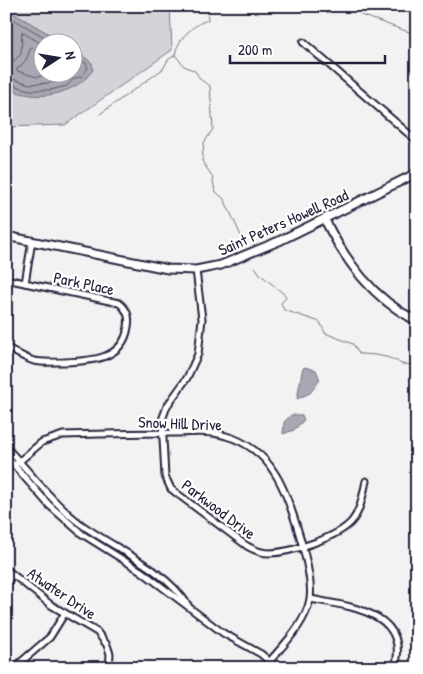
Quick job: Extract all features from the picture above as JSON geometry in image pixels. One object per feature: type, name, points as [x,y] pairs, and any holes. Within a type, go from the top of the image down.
[{"type":"main road","name":"Saint Peters Howell Road","points":[[6,236],[168,269],[196,270],[221,266],[325,220],[417,173]]},
{"type":"main road","points":[[325,220],[345,257],[358,274],[383,299],[417,321]]},
{"type":"street","points":[[303,42],[417,140]]},
{"type":"street","points":[[25,283],[32,242]]},
{"type":"street","name":"Parkwood Drive","points":[[196,270],[202,319],[198,354],[187,378],[163,413],[162,432],[165,476],[171,489],[255,550],[271,553],[302,546],[331,535],[348,525],[359,507],[366,481]]},
{"type":"street","name":"Park Place","points":[[6,279],[119,303],[128,314],[127,332],[116,350],[105,358],[92,361],[38,362],[6,347]]},
{"type":"street","name":"Snow Hill Drive","points":[[15,465],[42,442],[52,438],[162,432],[213,433],[227,436],[257,453],[274,472],[280,483],[309,572],[310,599],[300,624],[264,668]]},
{"type":"street","points":[[6,447],[57,504],[86,528],[162,579],[181,595],[190,607]]},
{"type":"street","points":[[6,456],[49,505],[82,534],[130,563],[223,633],[270,661],[277,668]]},
{"type":"street","points":[[82,534],[86,528]]},
{"type":"street","name":"Atwater Drive","points":[[6,569],[65,613],[97,632],[103,638],[110,654],[109,668]]},
{"type":"street","points":[[6,583],[13,575]]},
{"type":"street","points":[[310,599],[364,610],[378,617],[393,635],[397,651],[395,668]]},
{"type":"street","points":[[14,668],[50,637],[65,613]]},
{"type":"shaded area","points":[[6,6],[170,6],[172,50],[65,125],[6,127]]},
{"type":"water","points":[[6,9],[46,32],[32,32],[32,82],[81,82],[65,91],[41,96],[17,92],[6,87],[6,52],[11,50],[11,41],[6,38]]},
{"type":"water","points":[[82,55],[92,63],[93,70],[82,81]]},
{"type":"water","points":[[304,367],[316,370],[320,380],[310,393],[297,399],[302,371]]},
{"type":"water","points":[[291,415],[302,415],[304,420],[294,430],[283,434],[284,422]]},
{"type":"waterway","points":[[100,114],[163,69],[168,60],[175,55],[179,43],[187,33],[197,25],[208,20],[207,6]]},
{"type":"waterway","points":[[344,6],[347,10]]},
{"type":"waterway","points":[[361,15],[409,32],[417,28]]},
{"type":"waterway","points":[[175,55],[184,66],[195,71],[201,80],[210,86],[213,129],[204,143],[202,161],[212,176],[215,191],[224,199],[243,240]]},
{"type":"waterway","points":[[255,267],[260,274],[285,295],[286,298],[281,303],[284,310],[320,322],[325,333],[353,344],[359,354],[381,356],[393,359],[401,364],[417,365]]}]
